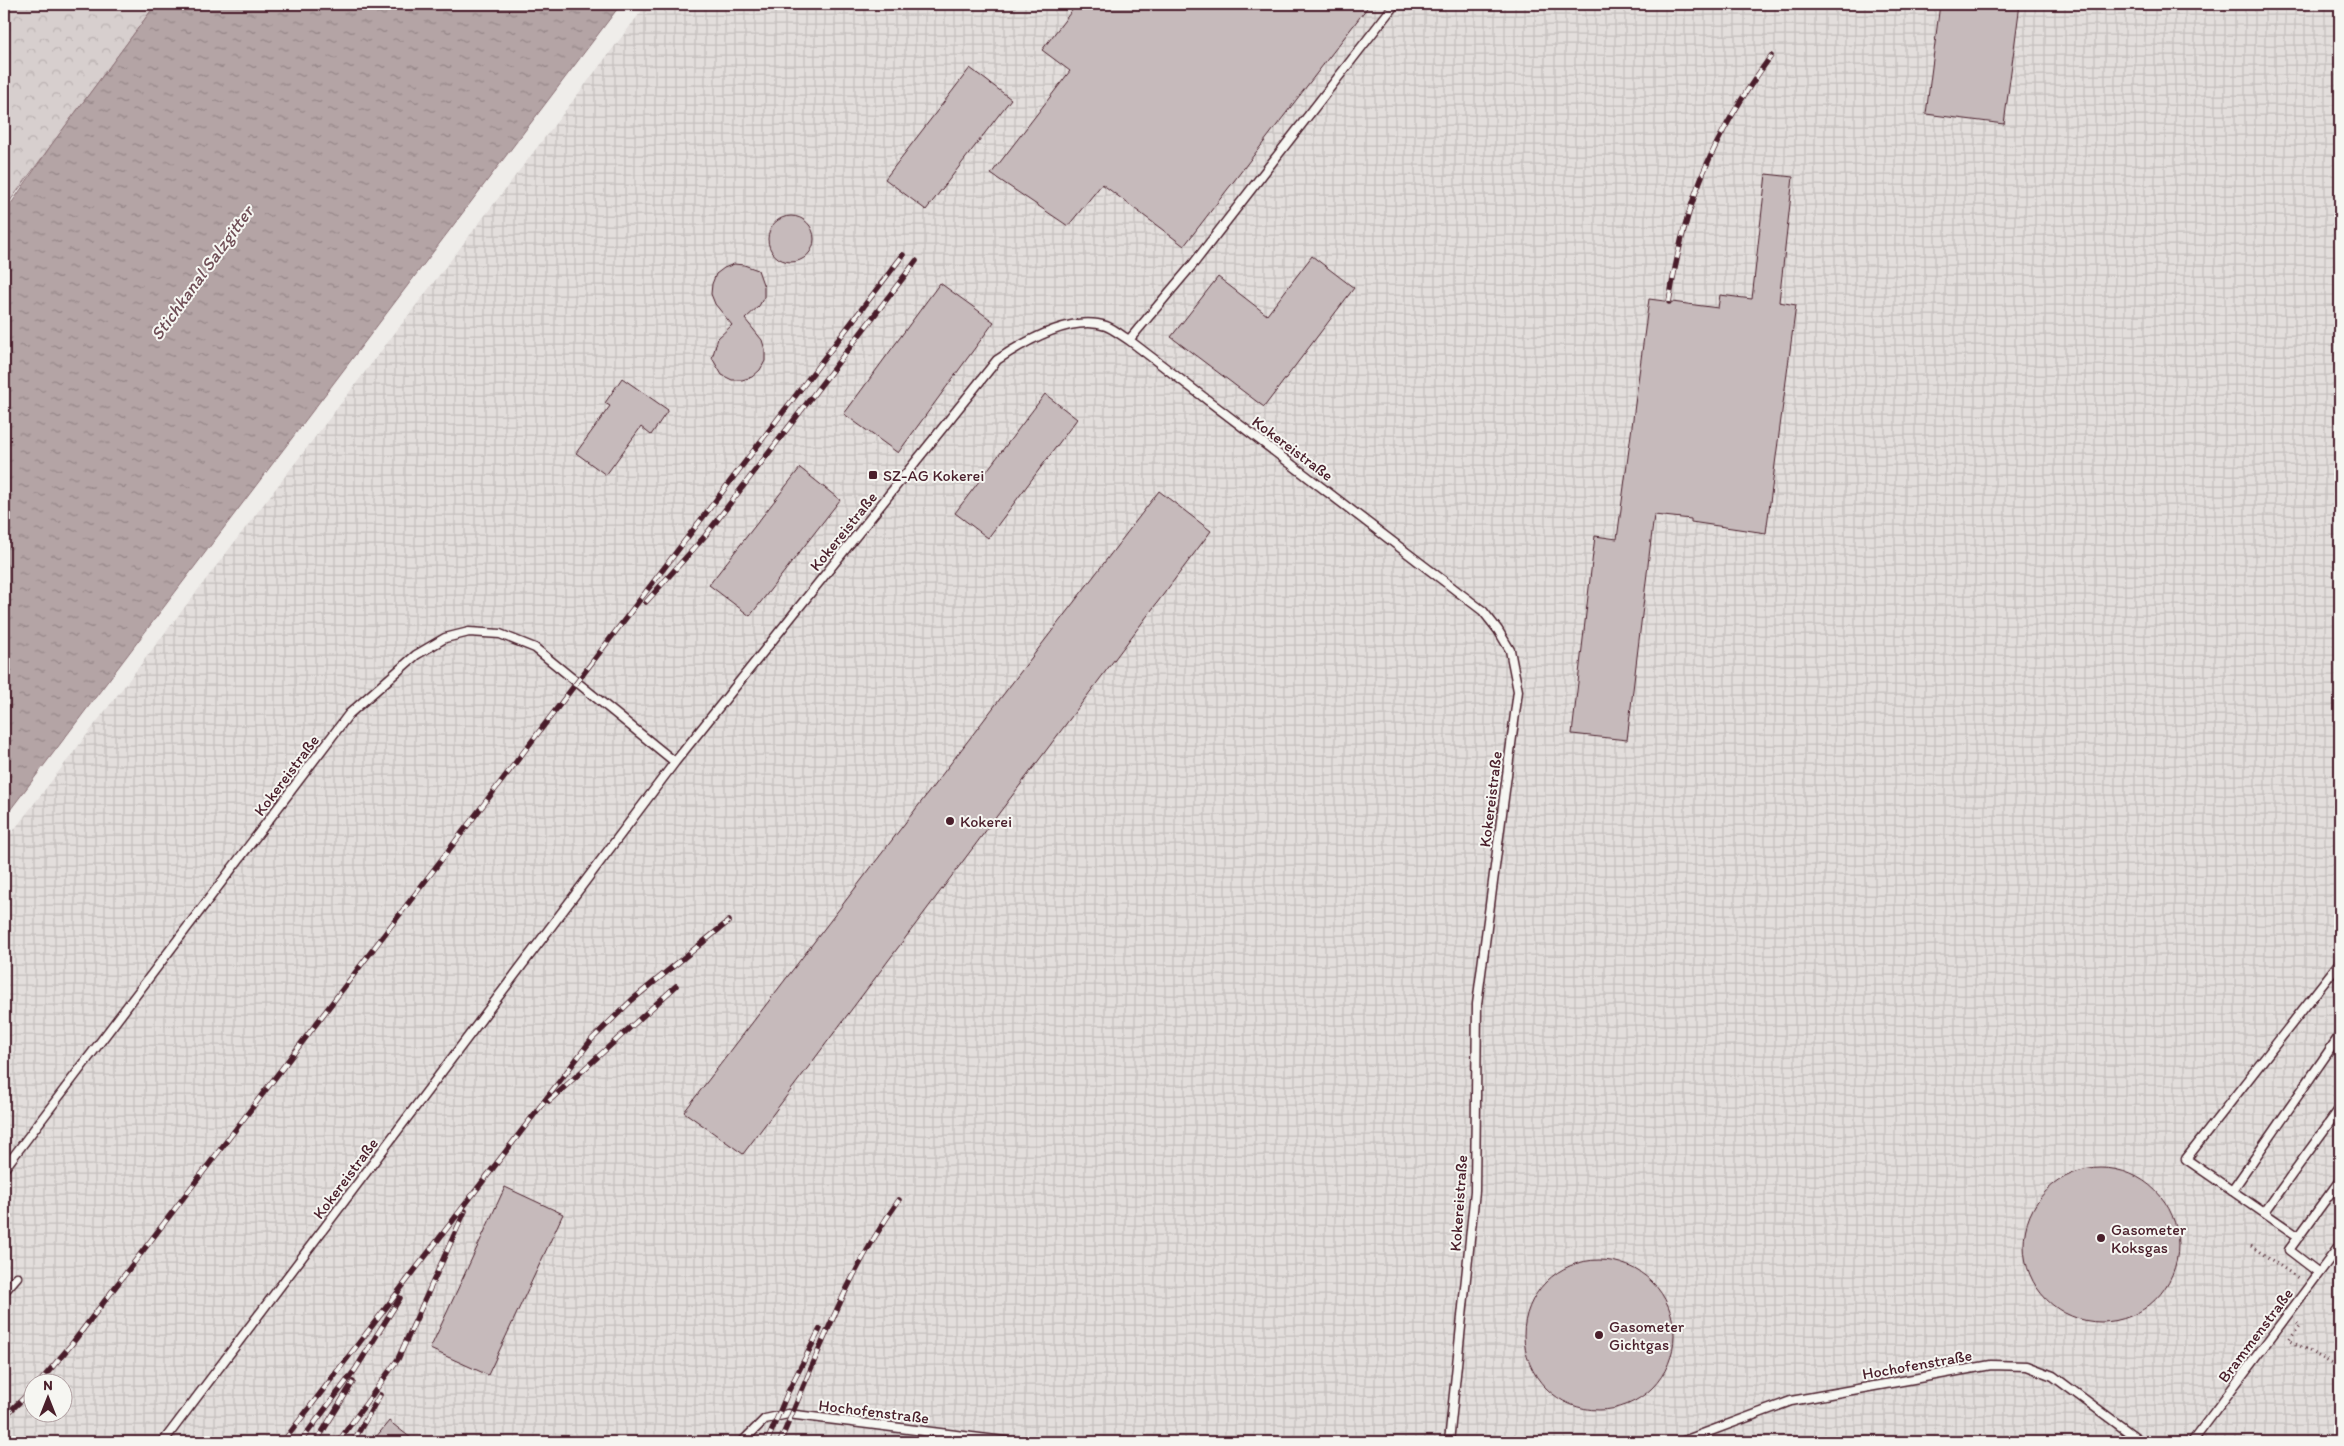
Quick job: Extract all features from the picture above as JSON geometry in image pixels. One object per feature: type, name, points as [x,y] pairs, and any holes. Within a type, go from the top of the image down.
[{"type":"lane","points":[[1129,340],[1194,263],[1395,4]]},
{"type":"lane","name":"Kokereistraße","points":[[163,1442],[676,762],[997,360],[1030,338],[1080,324],[1105,326],[1129,340],[1483,611],[1498,630],[1510,650],[1518,691],[1476,1004],[1475,1191],[1449,1442]]},
{"type":"lane","name":"Kokereistraße","points":[[4,1169],[349,714],[416,655],[445,638],[469,632],[500,634],[535,648],[676,762]]},
{"type":"lane","points":[[2340,780],[2340,787]]},
{"type":"lane","points":[[2299,1237],[2186,1160],[2340,962]]},
{"type":"lane","points":[[2232,1191],[2340,1035]]},
{"type":"lane","points":[[2264,1213],[2340,1108]]},
{"type":"lane","points":[[2320,1273],[2289,1250],[2340,1180]]},
{"type":"lane","name":"Brammenstraße","points":[[2192,1442],[2340,1245]]},
{"type":"lane","points":[[4,1292],[17,1277]]},
{"type":"lane","name":"Hochofenstraße","points":[[1682,1442],[1791,1401],[2000,1366],[2026,1366],[2053,1376],[2142,1442]]},
{"type":"lane","name":"Hochofenstraße","points":[[742,1442],[765,1419],[788,1414],[1012,1442]]},
{"type":"shaded area","points":[[647,4],[2340,4],[2340,1442],[4,1442],[4,843]]},
{"type":"green space","points":[[4,4],[156,4],[4,209]]},
{"type":"water","name":"Stichkanal Salzgitter","points":[[156,4],[621,4],[4,818],[4,214],[52,144]]},
{"type":"building","points":[[1077,4],[1370,4],[1184,246],[1102,184],[1068,226],[991,174],[1070,71],[1042,50]]},
{"type":"building","points":[[1940,4],[2020,4],[2004,124],[1926,114]]},
{"type":"building","points":[[970,68],[1011,99],[926,210],[885,179]]},
{"type":"building","points":[[1766,174],[1793,177],[1779,302],[1796,305],[1766,533],[1691,522],[1691,519],[1654,515],[1627,740],[1572,734],[1595,536],[1617,539],[1649,299],[1718,308],[1720,295],[1752,299]]},
{"type":"building","points":[[791,216],[804,220],[810,226],[814,239],[810,252],[804,258],[791,262],[778,258],[772,252],[768,239],[772,226],[778,220]]},
{"type":"building","points":[[1312,256],[1354,288],[1264,407],[1171,337],[1218,277],[1267,315]]},
{"type":"building","points":[[734,264],[758,270],[764,287],[764,297],[759,306],[745,319],[762,340],[765,350],[765,361],[760,370],[752,377],[742,380],[732,380],[722,375],[712,358],[718,338],[732,325],[715,304],[711,294],[712,284],[716,274]]},
{"type":"building","points":[[940,283],[994,322],[898,453],[844,414]]},
{"type":"building","points":[[622,378],[668,410],[651,435],[641,427],[606,475],[576,453],[610,406],[605,403]]},
{"type":"building","points":[[1045,394],[1077,419],[988,538],[955,513]]},
{"type":"building","points":[[800,468],[840,500],[750,616],[709,585]]},
{"type":"building","name":"Kokerei","points":[[1159,491],[1211,531],[743,1154],[684,1112]]},
{"type":"building","name":"Gasometer Koksgas","points":[[2101,1168],[2130,1174],[2144,1181],[2155,1191],[2165,1202],[2172,1216],[2178,1245],[2172,1274],[2165,1288],[2155,1299],[2144,1309],[2130,1316],[2101,1322],[2072,1316],[2058,1309],[2047,1299],[2037,1288],[2030,1274],[2024,1245],[2030,1216],[2037,1202],[2047,1191],[2058,1181],[2072,1174]]},
{"type":"building","points":[[505,1187],[563,1214],[488,1375],[430,1349]]},
{"type":"building","name":"Gasometer Gichtgas","points":[[1599,1260],[1614,1261],[1628,1266],[1652,1282],[1668,1306],[1673,1320],[1673,1350],[1668,1364],[1652,1388],[1628,1404],[1614,1409],[1599,1410],[1584,1409],[1570,1404],[1546,1388],[1530,1364],[1525,1350],[1524,1335],[1525,1320],[1530,1306],[1546,1282],[1570,1266],[1584,1261]]},
{"type":"building","points":[[389,1421],[416,1442],[372,1442]]},
{"type":"railway","points":[[1669,302],[1683,233],[1703,172],[1732,115],[1771,56]]},
{"type":"railway","points":[[46,1374],[71,1345],[903,255]]},
{"type":"railway","points":[[646,602],[705,536],[916,261]]},
{"type":"railway","points":[[283,1442],[592,1039],[632,1000],[729,921]]},
{"type":"railway","points":[[549,1101],[676,986]]},
{"type":"railway","points":[[780,1442],[819,1348],[848,1287],[863,1257],[899,1200]]},
{"type":"railway","points":[[338,1442],[398,1359],[465,1211]]},
{"type":"railway","points":[[300,1442],[355,1370],[400,1298]]},
{"type":"railway","points":[[767,1442],[788,1392],[820,1329]]},
{"type":"railway","points":[[316,1442],[353,1382]]},
{"type":"railway","points":[[353,1442],[380,1395]]},
{"type":"railway","points":[[4,1417],[22,1400]]},
{"type":"place","name":"SZ-AG Kokerei","points":[[873,475]]},
{"type":"place","name":"Kokerei","points":[[950,821]]},
{"type":"place","name":"Gasometer Koksgas","points":[[2101,1238]]},
{"type":"place","name":"Gasometer Gichtgas","points":[[1599,1335]]}]
